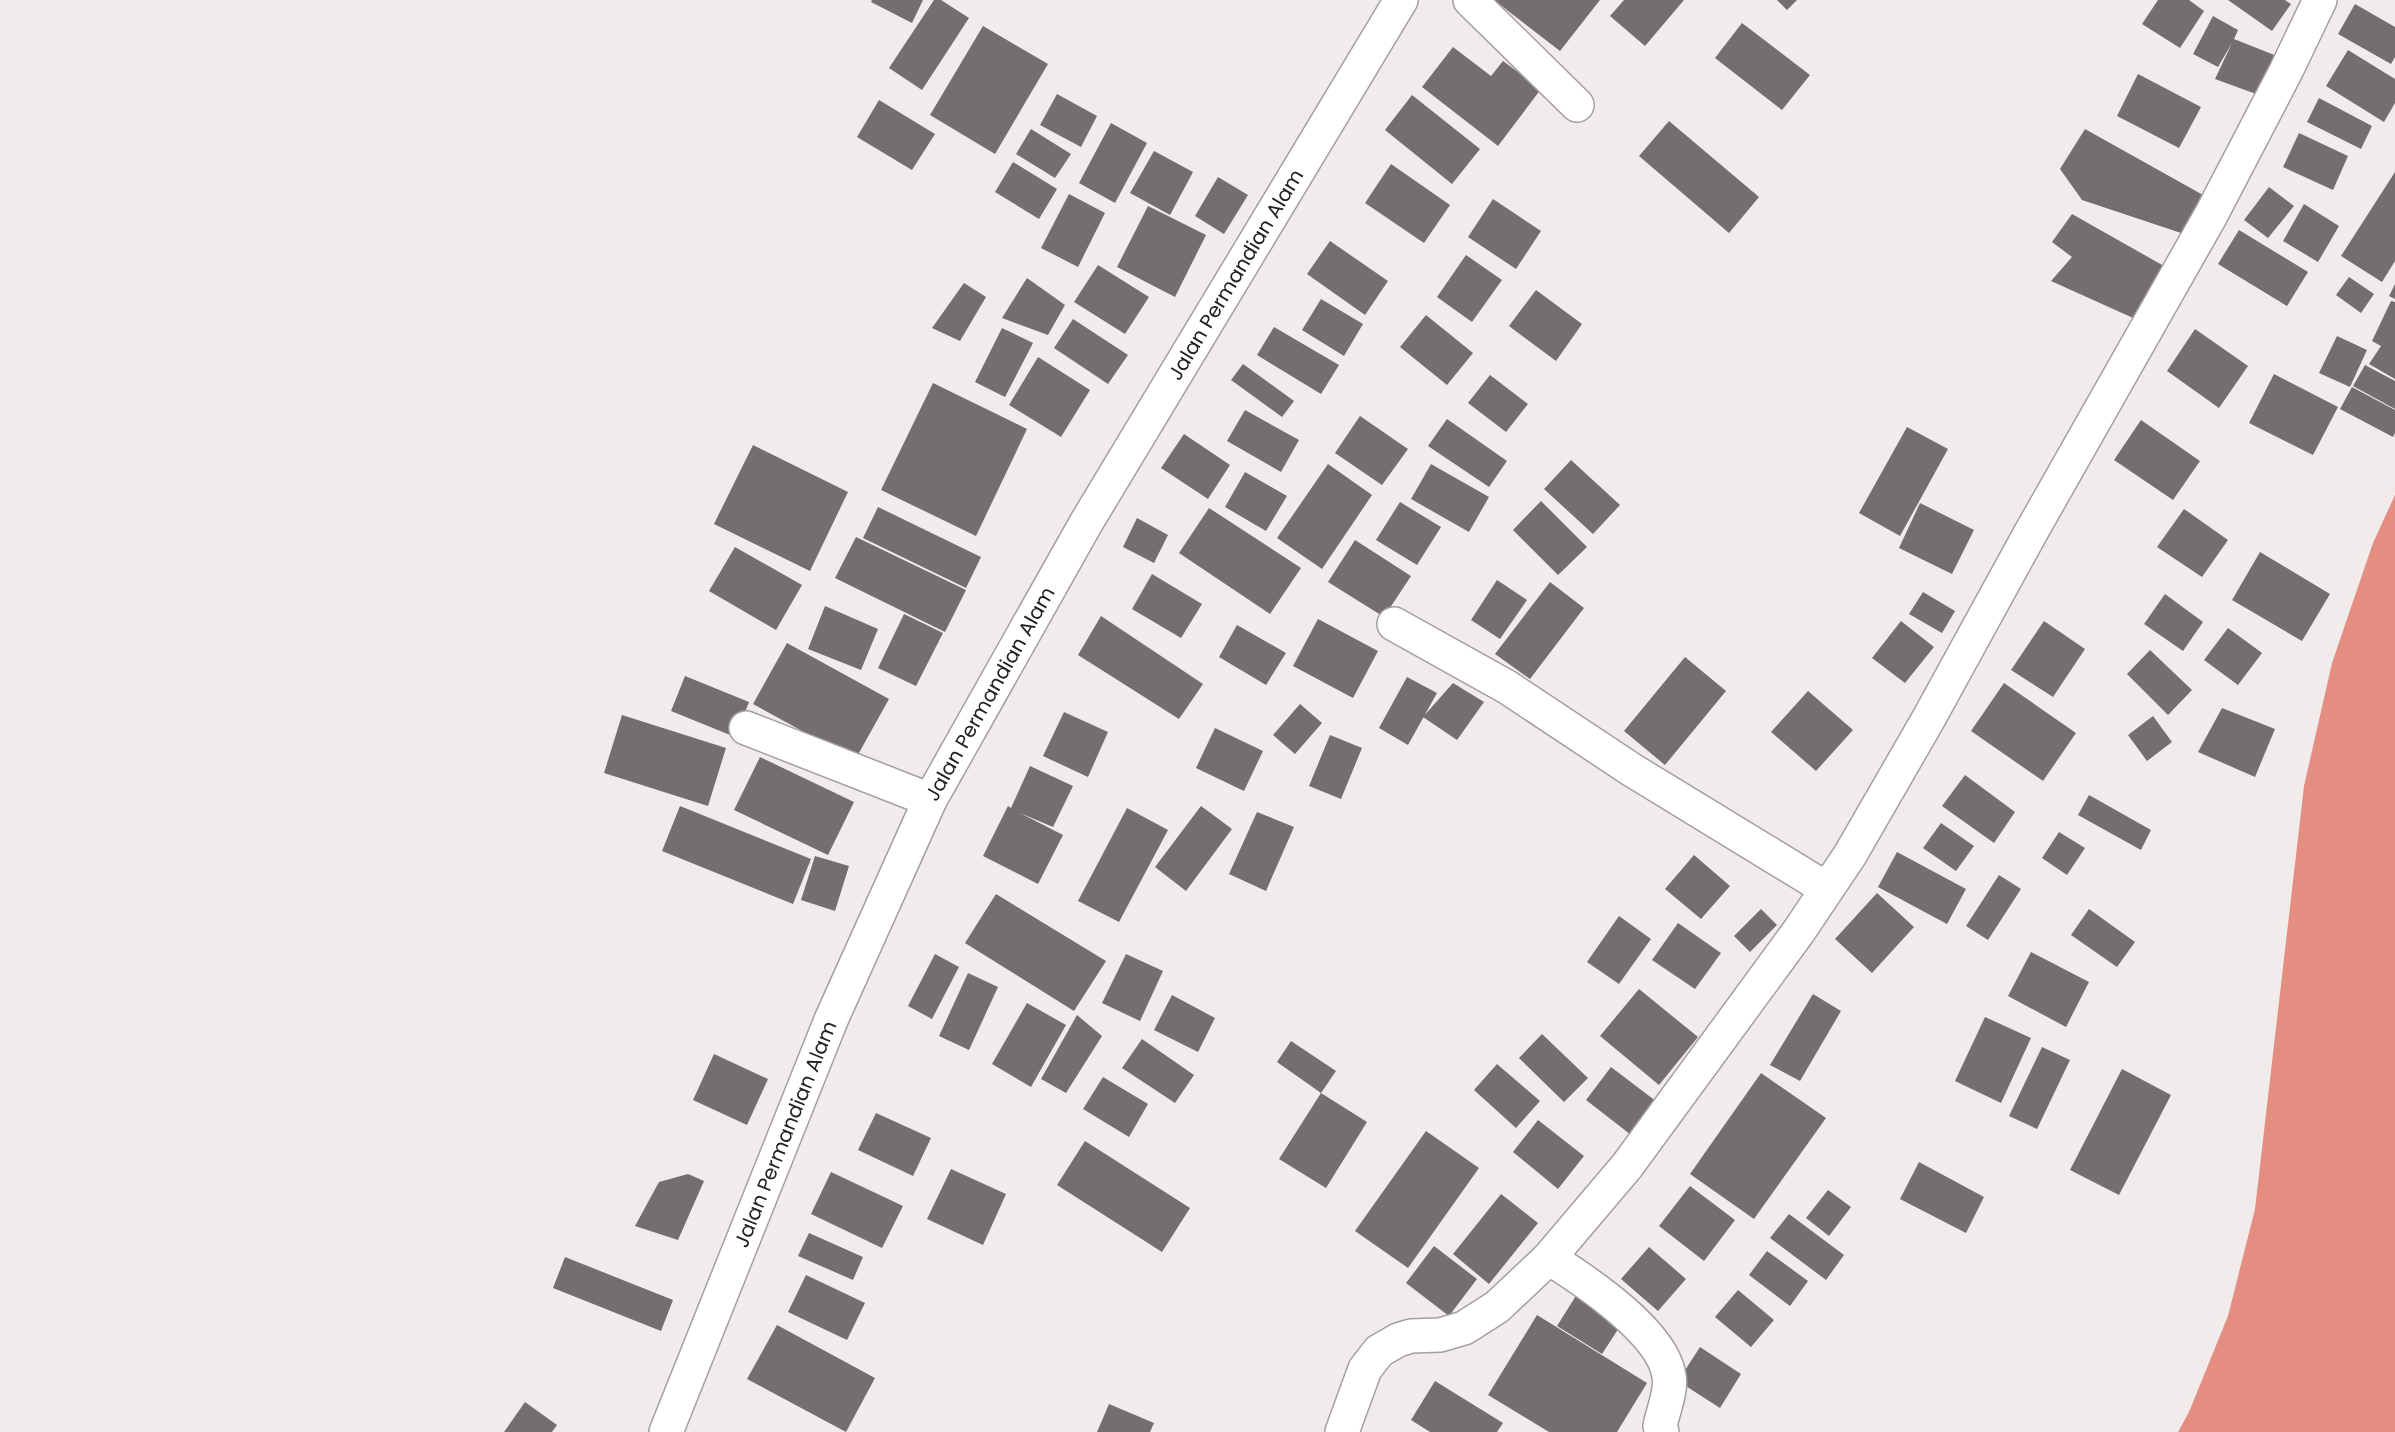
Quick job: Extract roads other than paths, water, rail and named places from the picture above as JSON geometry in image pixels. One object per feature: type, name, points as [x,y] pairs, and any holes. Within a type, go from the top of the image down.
[{"type":"street","name":"Jalan Permandian Alam","points":[[666,1432],[831,1020],[930,800],[1086,523],[1401,0]]},
{"type":"street","points":[[1470,0],[1577,105]]},
{"type":"street","points":[[1342,1432],[1365,1369],[1379,1351],[1404,1338],[1440,1335],[1464,1328],[1497,1307],[1549,1258],[1628,1166],[1799,931],[1850,855],[1929,718],[2030,534],[2211,215],[2320,0]]},
{"type":"street","points":[[1394,624],[1507,687],[1632,770],[1827,889]]},
{"type":"street","points":[[746,728],[930,800]]},
{"type":"street","points":[[1549,1258],[1579,1277],[1624,1312],[1656,1348],[1670,1375],[1660,1426],[1662,1432]]}]
